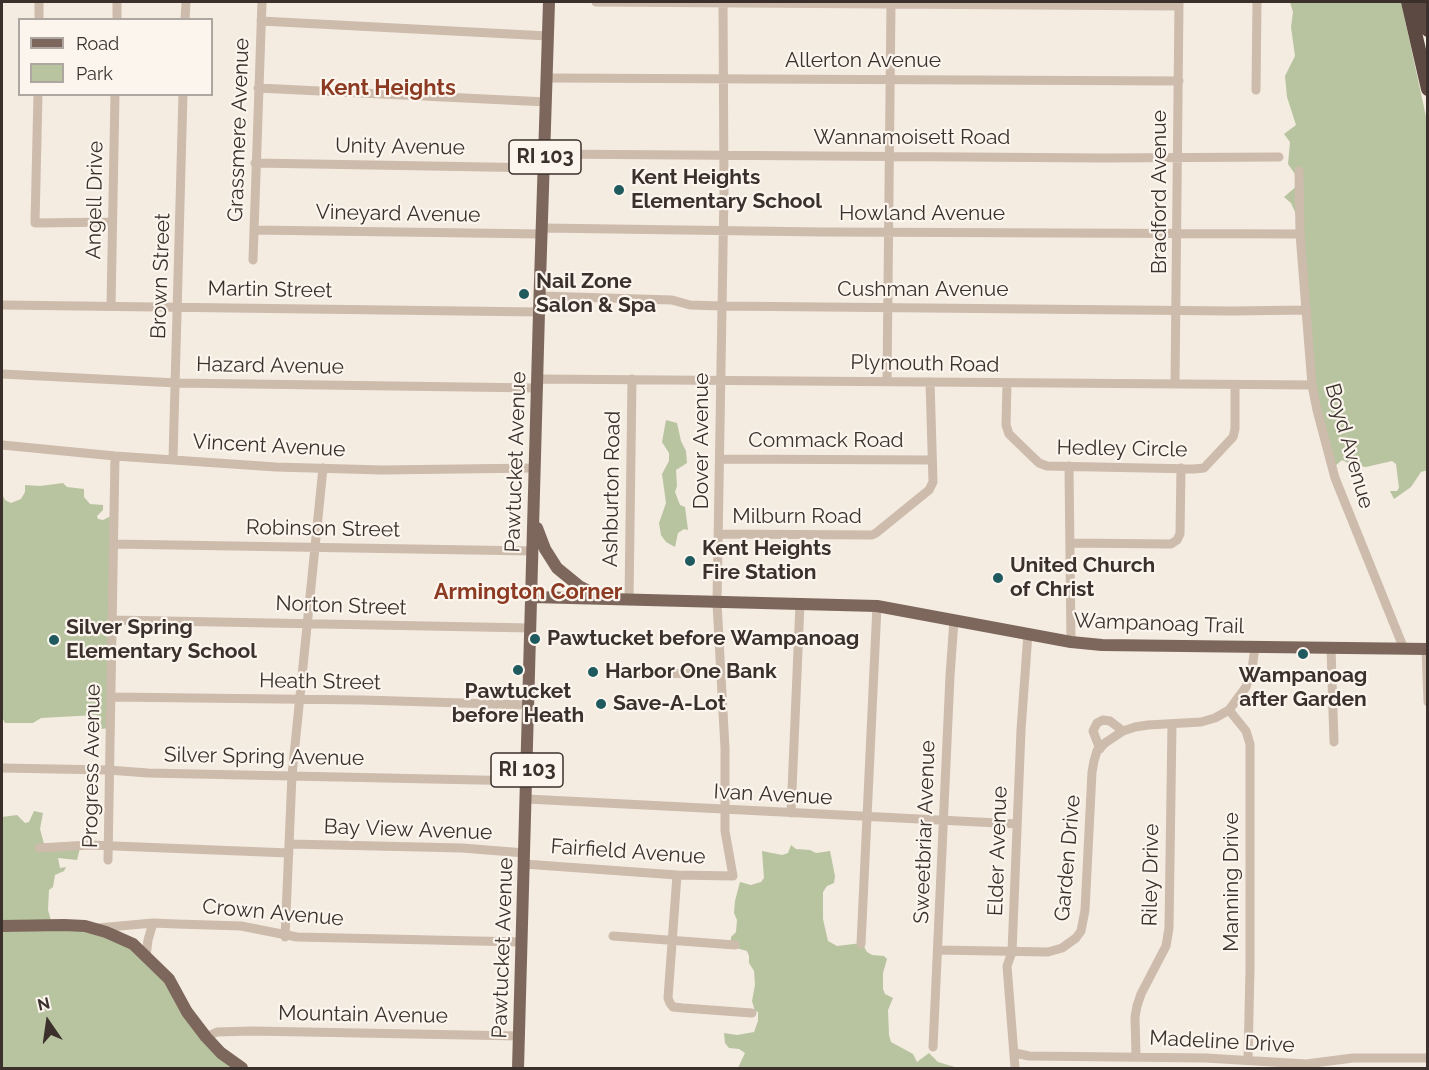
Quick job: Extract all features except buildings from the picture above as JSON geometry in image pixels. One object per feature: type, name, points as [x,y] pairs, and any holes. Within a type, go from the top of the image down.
[{"type":"highway","points":[[1407,2],[1428,89]]},
{"type":"highway","points":[[1421,2],[1428,30]]},
{"type":"main road","name":"Pawtucket Avenue","points":[[518,1068],[549,2]]},
{"type":"main road","points":[[534,519],[544,549],[557,568],[579,586],[606,599]]},
{"type":"main road","name":"Wampanoag Trail","points":[[532,597],[877,606],[1071,642],[1109,646],[1427,649]]},
{"type":"main road","points":[[2,926],[64,925],[94,928],[127,940],[169,979],[187,1012],[206,1037],[221,1053],[242,1068]]},
{"type":"street","points":[[39,2],[39,18]]},
{"type":"street","points":[[117,2],[117,18]]},
{"type":"street","points":[[185,18],[186,2]]},
{"type":"street","name":"Grassmere Avenue","points":[[253,260],[262,2]]},
{"type":"street","points":[[596,2],[1179,4]]},
{"type":"street","name":"Dover Avenue","points":[[723,2],[723,231],[717,603],[725,748],[726,840],[733,876],[730,876]]},
{"type":"street","points":[[886,381],[889,308],[891,2]]},
{"type":"street","points":[[1256,90],[1257,2]]},
{"type":"street","name":"Bradford Avenue","points":[[1175,384],[1179,4]]},
{"type":"street","points":[[261,21],[548,36]]},
{"type":"street","name":"Allerton Avenue","points":[[548,78],[1179,81]]},
{"type":"street","points":[[258,88],[547,102]]},
{"type":"street","points":[[38,96],[35,223],[112,222]]},
{"type":"street","name":"Angell Drive","points":[[111,306],[115,96]]},
{"type":"street","name":"Brown Street","points":[[173,459],[177,383],[183,96]]},
{"type":"street","name":"Wannamoisett Road","points":[[545,154],[1279,157]]},
{"type":"street","name":"Unity Avenue","points":[[255,163],[544,168]]},
{"type":"street","name":"Boyd Avenue","points":[[1299,171],[1300,234],[1312,386],[1335,478],[1404,649]]},
{"type":"street","name":"Vineyard Avenue","points":[[254,230],[543,231]]},
{"type":"street","name":"Howland Avenue","points":[[543,231],[1300,234]]},
{"type":"street","name":"Cushman Avenue","points":[[540,296],[672,300],[690,305],[721,306],[1177,311],[1307,310]]},
{"type":"street","name":"Martin Street","points":[[2,305],[539,312]]},
{"type":"street","name":"Hazard Avenue","points":[[2,374],[177,383],[538,384]]},
{"type":"street","name":"Plymouth Road","points":[[538,384],[632,380],[720,380],[1312,386]]},
{"type":"street","name":"Ashburton Road","points":[[629,600],[632,380]]},
{"type":"street","name":"Milburn Road","points":[[719,534],[872,536],[929,490],[933,482],[930,382]]},
{"type":"street","name":"Hedley Circle","points":[[1007,383],[1006,425],[1009,434],[1039,463],[1047,466],[1181,468],[1204,468],[1233,437],[1235,385]]},
{"type":"street","name":"Vincent Avenue","points":[[2,445],[220,465],[382,470],[535,468]]},
{"type":"street","name":"Progress Avenue","points":[[108,860],[116,456]]},
{"type":"street","name":"Commack Road","points":[[720,459],[931,460]]},
{"type":"street","points":[[1069,466],[1071,642]]},
{"type":"street","points":[[285,936],[292,775],[323,468]]},
{"type":"street","points":[[1070,543],[1171,544],[1178,540],[1181,468]]},
{"type":"street","name":"Robinson Street","points":[[114,544],[532,551]]},
{"type":"street","points":[[791,813],[800,604]]},
{"type":"street","points":[[861,944],[877,606]]},
{"type":"street","name":"Norton Street","points":[[113,620],[531,628]]},
{"type":"street","name":"Sweetbriar Avenue","points":[[933,1047],[954,620]]},
{"type":"street","name":"Elder Avenue","points":[[1015,1068],[1007,966],[1012,952],[1021,730],[1028,633]]},
{"type":"street","points":[[1100,749],[1123,732],[1135,727],[1201,722],[1215,718],[1229,710],[1246,687],[1252,669],[1255,647]]},
{"type":"street","points":[[1331,648],[1334,742]]},
{"type":"street","points":[[1427,649],[1428,702]]},
{"type":"street","points":[[640,673],[721,674]]},
{"type":"street","name":"Heath Street","points":[[111,697],[300,698],[529,705]]},
{"type":"street","name":"Manning Drive","points":[[1229,710],[1246,731],[1250,744],[1248,1060]]},
{"type":"street","name":"Garden Drive","points":[[939,950],[1048,952],[1073,942],[1081,931],[1085,910],[1092,772],[1100,749],[1093,730],[1097,723],[1103,720],[1110,721],[1123,732]]},
{"type":"street","name":"Riley Drive","points":[[1136,1056],[1137,1006],[1166,946],[1169,928],[1172,724]]},
{"type":"street","name":"Silver Spring Avenue","points":[[2,768],[527,781]]},
{"type":"street","name":"Ivan Avenue","points":[[526,799],[725,811],[1017,824]]},
{"type":"street","name":"Bay View Avenue","points":[[39,848],[108,846],[289,849],[462,848],[524,859]]},
{"type":"street","name":"Fairfield Avenue","points":[[524,859],[676,875],[730,876]]},
{"type":"street","points":[[676,875],[668,998],[671,1004],[673,1007],[752,1013]]},
{"type":"street","points":[[146,957],[153,923]]},
{"type":"street","name":"Crown Avenue","points":[[94,928],[153,923],[242,926],[285,936],[522,942]]},
{"type":"street","points":[[613,936],[735,945]]},
{"type":"street","name":"Mountain Avenue","points":[[206,1037],[217,1032],[252,1031],[520,1036]]},
{"type":"street","name":"Madeline Drive","points":[[1015,1053],[1029,1056],[1136,1056],[1305,1064],[1353,1058],[1428,1058]]},
{"type":"green space","points":[[1290,2],[1401,2],[1427,121],[1428,470],[1421,472],[1411,487],[1394,499],[1390,491],[1397,491],[1399,488],[1396,464],[1392,461],[1366,467],[1352,465],[1342,460],[1334,467],[1310,387],[1296,214],[1291,203],[1284,197],[1298,185],[1297,177],[1288,164],[1290,142],[1284,134],[1296,125],[1287,97],[1285,76],[1295,56],[1291,27],[1293,12]]},
{"type":"green space","points":[[666,420],[677,423],[686,451],[687,463],[676,470],[675,492],[680,505],[685,507],[688,530],[684,529],[678,533],[675,547],[666,542],[661,535],[659,523],[666,503],[662,474],[669,461],[669,453],[662,442]]},
{"type":"green space","name":"Silver Spring Elementary School","points":[[63,483],[67,487],[84,489],[84,497],[90,504],[103,505],[103,510],[97,516],[98,519],[103,520],[113,515],[110,728],[101,729],[100,718],[96,715],[41,718],[33,723],[5,723],[2,717],[2,494],[5,500],[11,503],[21,499],[25,492],[25,485]]},
{"type":"green space","points":[[34,811],[43,813],[40,829],[44,844],[80,848],[77,860],[58,858],[60,868],[66,867],[64,871],[55,875],[53,887],[49,890],[48,910],[52,924],[132,943],[242,1068],[2,1068],[2,817],[17,815],[25,823],[29,822]]},
{"type":"green space","points":[[791,845],[796,849],[816,853],[830,851],[835,876],[834,883],[827,886],[823,892],[823,919],[828,941],[837,946],[862,943],[867,952],[884,956],[887,959],[883,973],[883,989],[885,994],[893,998],[888,1010],[891,1042],[913,1054],[917,1062],[929,1053],[938,1062],[958,1068],[738,1068],[745,1053],[739,1049],[729,1048],[725,1043],[724,1033],[737,1035],[754,1032],[758,1012],[755,1011],[752,1001],[755,985],[754,971],[749,963],[749,956],[747,951],[731,944],[731,937],[736,932],[735,901],[740,882],[751,885],[761,882],[764,878],[762,851],[782,855],[788,853]]},
{"type":"place","name":"Kent Heights Elementary School","points":[[619,190]]},
{"type":"place","name":"Nail Zone Salon & Spa","points":[[524,294]]},
{"type":"place","name":"Kent Heights Fire Station","points":[[690,561]]},
{"type":"place","name":"United Church of Christ","points":[[998,578]]},
{"type":"place","name":"Pawtucket before Wampanoag","points":[[535,639]]},
{"type":"place","name":"Silver Spring Elementary School","points":[[54,640]]},
{"type":"place","name":"Wampanoag after Garden","points":[[1303,654]]},
{"type":"place","name":"Pawtucket before Heath","points":[[518,670]]},
{"type":"place","name":"Harbor One Bank","points":[[593,672]]},
{"type":"place","name":"Save-A-Lot","points":[[601,704]]},
{"type":"district","name":"Kent Heights","points":[[388,88]]},
{"type":"district","name":"Armington Corner","points":[[528,592]]}]
